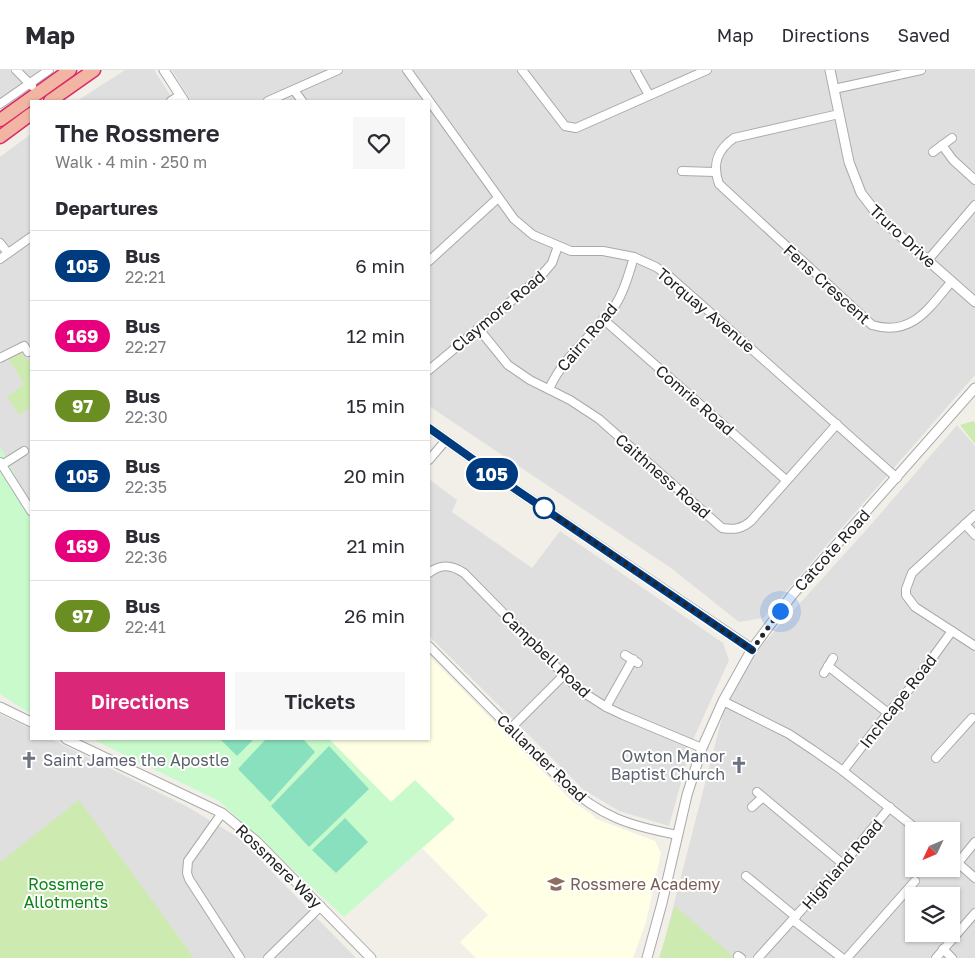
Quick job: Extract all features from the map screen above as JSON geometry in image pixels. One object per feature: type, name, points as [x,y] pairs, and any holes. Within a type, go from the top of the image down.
[{"type":"highway","points":[[0,120],[34,88],[70,70]]},
{"type":"highway","points":[[51,100],[94,70]]},
{"type":"highway","points":[[0,137],[30,115]]},
{"type":"street","points":[[16,70],[34,88]]},
{"type":"street","points":[[0,104],[34,88],[49,70]]},
{"type":"street","points":[[164,70],[182,98]]},
{"type":"street","points":[[270,100],[338,70]]},
{"type":"street","name":"Torquay Avenue","points":[[407,70],[428,100]]},
{"type":"street","points":[[522,70],[565,126],[576,128],[706,70]]},
{"type":"street","points":[[636,70],[649,95]]},
{"type":"street","name":"Truro Drive","points":[[830,70],[849,162],[861,193],[881,219],[975,302]]},
{"type":"street","points":[[834,89],[921,70]]},
{"type":"street","points":[[294,90],[301,100]]},
{"type":"street","name":"Torquay Avenue","points":[[430,102],[498,198],[522,226],[533,235],[571,251],[610,252],[634,257],[656,267],[897,478]]},
{"type":"street","points":[[682,171],[715,172],[715,163],[728,142],[734,138],[839,114]]},
{"type":"street","points":[[933,152],[952,138]]},
{"type":"street","points":[[942,145],[953,160],[975,180]]},
{"type":"street","name":"Fens Crescent","points":[[715,172],[723,189],[872,325],[881,328],[896,328],[912,323],[921,317],[952,282]]},
{"type":"street","points":[[430,260],[498,198]]},
{"type":"street","points":[[928,260],[975,205]]},
{"type":"street","points":[[0,259],[30,238]]},
{"type":"street","points":[[0,243],[8,253]]},
{"type":"street","name":"Claymore Road","points":[[430,369],[547,270],[552,263],[558,246]]},
{"type":"street","name":"Cairn Road","points":[[549,389],[556,374],[568,358],[620,297],[634,257]]},
{"type":"street","name":"Comrie Road","points":[[603,319],[786,480]]},
{"type":"street","name":"Caithness Road","points":[[478,328],[508,365],[530,380],[576,404],[599,419],[722,528],[733,530],[748,524],[837,424]]},
{"type":"street","points":[[0,358],[24,346]]},
{"type":"street","name":"Catcote Road","points":[[647,958],[687,795],[702,748],[723,701],[752,650],[793,594],[975,388]]},
{"type":"street","points":[[430,429],[752,650]]},
{"type":"street","points":[[430,459],[446,440]]},
{"type":"street","points":[[24,451],[1,463],[30,509]]},
{"type":"street","points":[[975,515],[912,572],[906,589],[906,595],[915,607],[975,646]]},
{"type":"street","points":[[965,524],[975,536]]},
{"type":"street","name":"Campbell Road","points":[[430,572],[442,566],[450,565],[464,572],[578,689],[606,707],[702,748]]},
{"type":"street","name":"Inchcape Road","points":[[843,771],[888,713],[912,686],[952,631]]},
{"type":"street","name":"Callander Road","points":[[430,647],[564,784],[581,798],[600,811],[632,824],[678,835]]},
{"type":"street","points":[[606,707],[636,661],[625,654]]},
{"type":"street","points":[[828,666],[888,713]]},
{"type":"street","points":[[510,728],[564,675]]},
{"type":"street","points":[[723,701],[790,734],[843,771],[908,822]]},
{"type":"street","points":[[0,707],[30,722]]},
{"type":"street","points":[[936,758],[974,717]]},
{"type":"street","name":"Rossmere Way","points":[[68,740],[222,813],[256,840],[372,958]]},
{"type":"street","points":[[752,807],[760,794],[843,864]]},
{"type":"street","name":"Highland Road","points":[[758,958],[843,864],[890,807]]},
{"type":"street","points":[[222,813],[188,861],[187,873],[194,888],[240,958]]},
{"type":"street","points":[[960,861],[975,842]]},
{"type":"street","points":[[960,865],[975,878]]},
{"type":"street","points":[[746,876],[842,958]]},
{"type":"street","points":[[847,958],[915,881]]},
{"type":"street","points":[[268,958],[321,906]]},
{"type":"street","points":[[936,958],[975,913]]},
{"type":"street","points":[[943,950],[952,958]]},
{"type":"shaded area","points":[[0,70],[40,70],[0,99]]},
{"type":"shaded area","points":[[125,70],[154,70],[173,100],[79,100]]},
{"type":"shaded area","points":[[172,70],[975,70],[975,375],[763,618],[739,622],[671,568],[430,407],[430,100],[190,100]]},
{"type":"shaded area","points":[[30,135],[30,504],[0,460],[0,157]]},
{"type":"shaded area","points":[[957,425],[975,446],[975,958],[660,958],[725,706],[753,655],[868,528]]},
{"type":"shaded area","points":[[430,480],[457,500],[452,512],[532,568],[560,531],[723,643],[729,660],[693,740],[669,826],[619,811],[584,790],[430,637]]},
{"type":"shaded area","name":"Rossmere Academy","points":[[430,657],[572,801],[594,816],[594,818],[655,841],[661,853],[646,922],[633,958],[476,958],[460,942],[488,915],[422,848],[455,819],[391,802],[330,740],[430,740]]},
{"type":"shaded area","points":[[0,714],[30,729],[30,740],[53,740],[186,806],[239,838],[356,958],[0,958]]},
{"type":"green space","points":[[20,352],[30,362],[30,408],[19,415],[7,397],[24,384],[8,358]]},
{"type":"green space","points":[[973,421],[975,423],[975,444],[960,425]]},
{"type":"green space","points":[[0,446],[30,504],[30,713],[0,694]]},
{"type":"green space","points":[[94,740],[330,740],[391,802],[415,780],[455,819],[344,917],[219,801]]},
{"type":"green space","points":[[221,740],[253,740],[237,756]]},
{"type":"green space","points":[[265,740],[304,740],[315,752],[270,802],[238,769]]},
{"type":"green space","points":[[329,746],[369,789],[309,847],[271,806]]},
{"type":"green space","name":"Rossmere Allotments","points":[[79,800],[194,958],[0,958],[0,862]]},
{"type":"green space","points":[[345,818],[368,842],[336,873],[312,850]]},
{"type":"green space","points":[[675,906],[735,958],[659,958]]},
{"type":"bus line","name":"105","points":[[430,429],[752,650]]},
{"type":"place","name":"Saint James the Apostle","points":[[29,760]]},
{"type":"place","name":"Owton Manor Baptist Church","points":[[739,765]]},
{"type":"place","name":"Rossmere Academy","points":[[556,884]]},
{"type":"route","points":[[544,508],[752,650],[780,611]]}]
